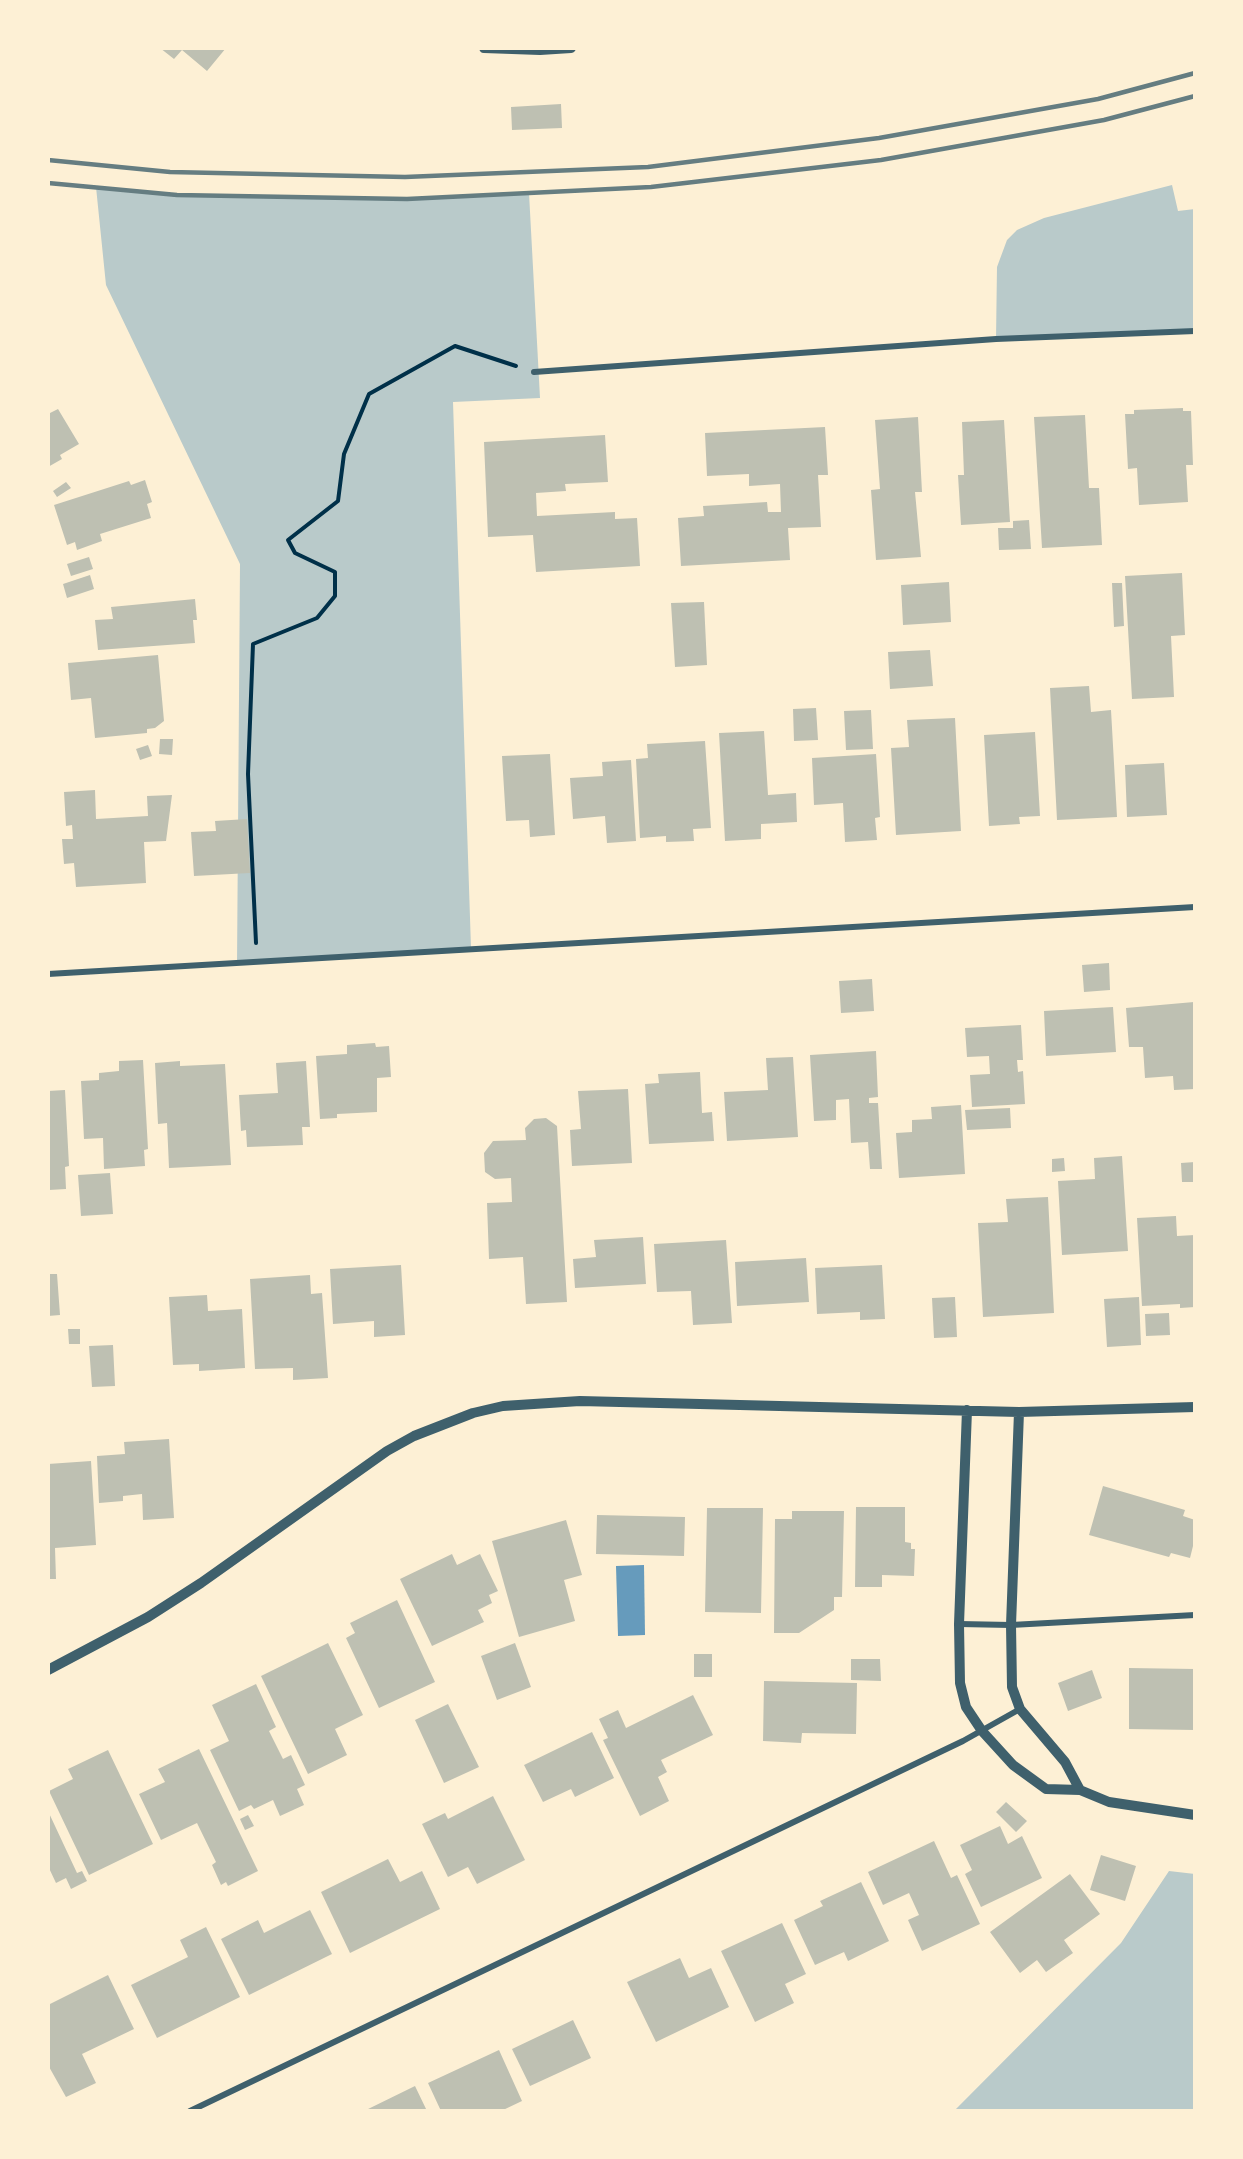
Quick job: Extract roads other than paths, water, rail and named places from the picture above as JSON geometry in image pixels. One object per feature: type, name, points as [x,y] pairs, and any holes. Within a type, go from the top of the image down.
[{"type":"street","points":[[484,48],[540,50],[571,48]]},
{"type":"street","points":[[534,372],[996,339],[1195,331]]},
{"type":"street","points":[[48,974],[1195,907]]},
{"type":"street","points":[[48,1670],[148,1617],[201,1583],[387,1450],[423,1432],[472,1413],[503,1406],[580,1401],[1019,1412],[1195,1407]]},
{"type":"street","points":[[967,1410],[959,1624],[960,1683],[966,1707],[982,1731],[1013,1765],[1046,1789],[1080,1790],[1108,1802],[1195,1815]]},
{"type":"street","points":[[1019,1412],[1011,1625],[1012,1687],[1020,1709],[1065,1762],[1080,1790]]},
{"type":"street","points":[[959,1624],[1011,1625],[1195,1615]]},
{"type":"street","points":[[190,2111],[982,1731],[1020,1709]]},
{"type":"water","points":[[644,1565],[645,1635],[618,1636],[616,1566]]},
{"type":"railway","points":[[48,160],[170,172],[405,177],[648,167],[879,138],[1098,99],[1195,73]]},
{"type":"railway","points":[[48,183],[177,195],[407,199],[651,187],[881,160],[1104,120],[1195,96]]}]
